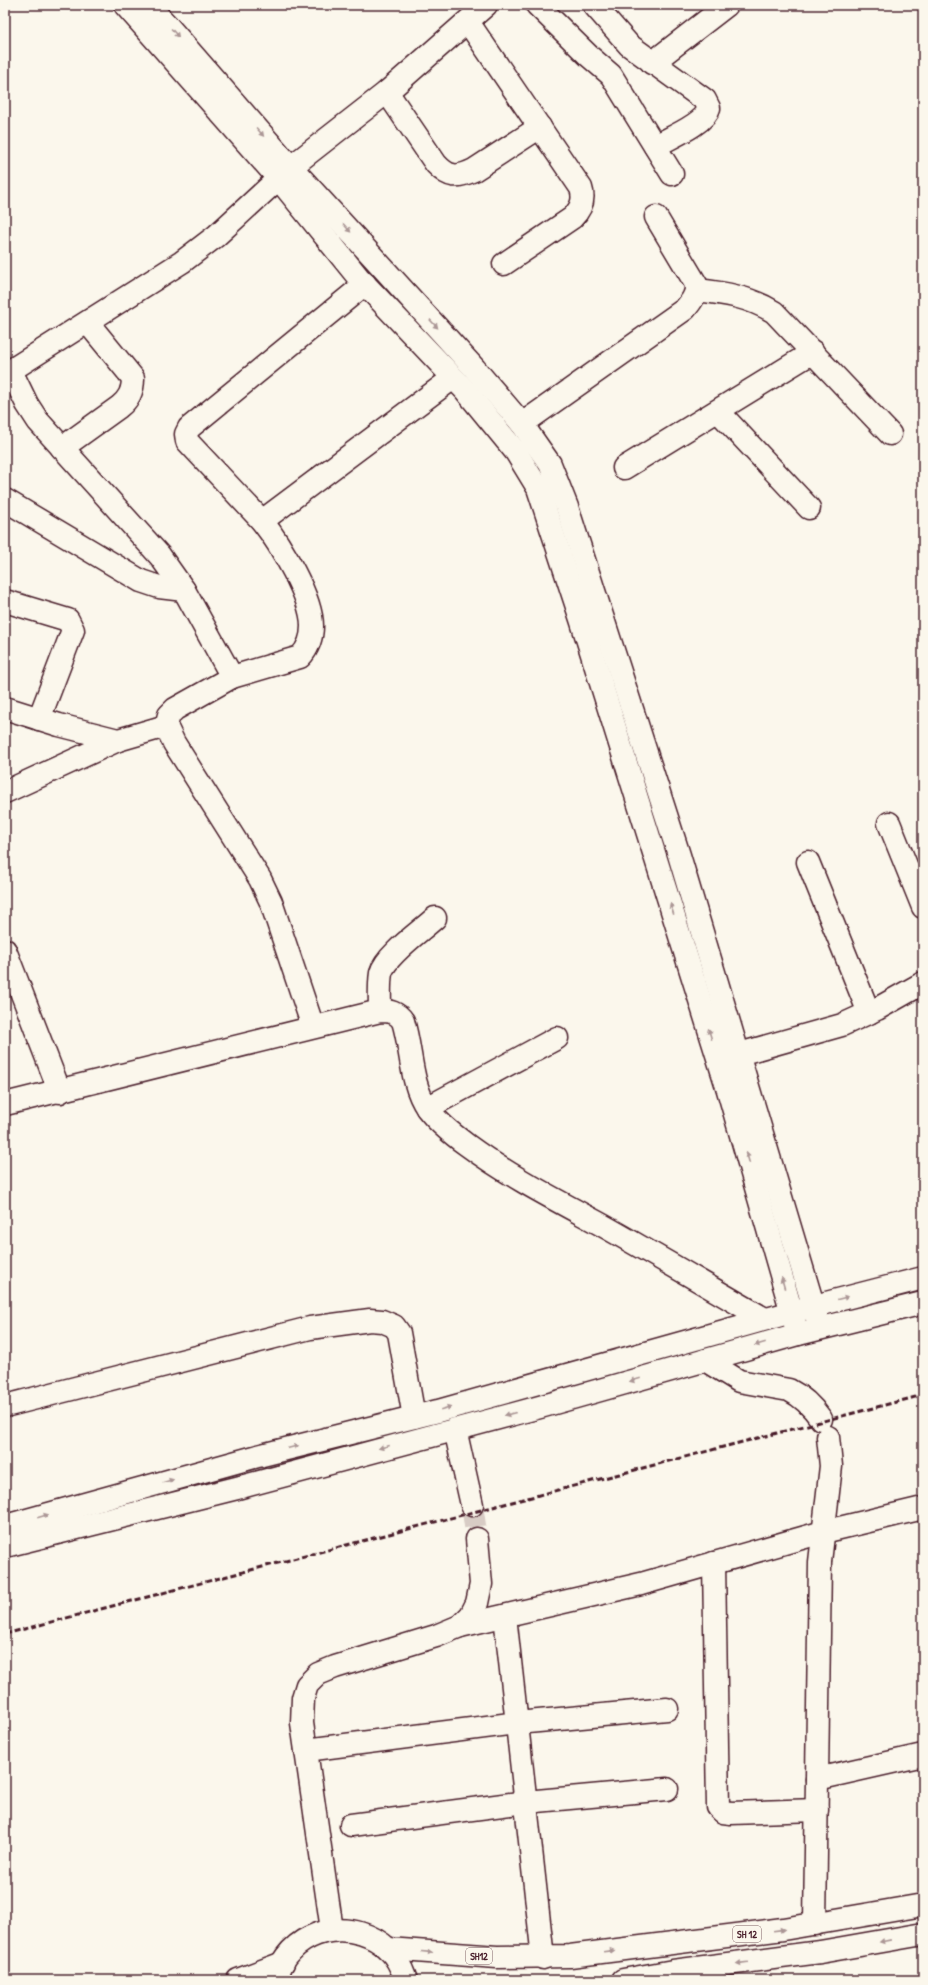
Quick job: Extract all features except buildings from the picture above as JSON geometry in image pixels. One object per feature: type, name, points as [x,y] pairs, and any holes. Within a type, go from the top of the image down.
[{"type":"street","points":[[125,5],[475,369],[522,424],[550,464],[568,507],[679,855],[820,1328]]},
{"type":"street","points":[[148,5],[284,172],[365,284],[453,378],[516,452],[538,488],[726,1083],[798,1334]]},
{"type":"street","points":[[232,677],[184,590],[160,556],[38,421],[8,373],[182,262],[216,236],[284,172],[387,92],[486,5]]},
{"type":"street","points":[[537,5],[589,56],[611,75],[672,174]]},
{"type":"street","points":[[594,5],[628,45],[705,100],[709,108],[707,114],[699,122],[655,146]]},
{"type":"street","points":[[652,63],[728,5]]},
{"type":"street","points":[[468,22],[581,188],[583,195],[579,211],[572,218],[504,264]]},
{"type":"street","points":[[387,92],[436,164],[443,171],[451,175],[458,175],[474,170],[540,127]]},
{"type":"street","points":[[522,424],[685,309],[691,302],[697,290],[696,284],[656,217]]},
{"type":"street","points":[[314,1027],[271,902],[260,879],[174,743],[166,726],[169,715],[175,709],[232,677],[300,657],[306,650],[311,637],[312,626],[309,606],[286,555],[262,521],[187,441],[186,434],[189,428],[365,284]]},
{"type":"street","points":[[697,290],[730,294],[764,305],[781,317],[890,434]]},
{"type":"street","points":[[62,448],[120,407],[128,399],[133,387],[133,378],[88,323]]},
{"type":"street","points":[[624,468],[814,352]]},
{"type":"street","points":[[262,521],[453,378]]},
{"type":"street","points":[[718,411],[809,508]]},
{"type":"street","points":[[5,500],[141,581],[159,587],[184,590]]},
{"type":"street","points":[[5,601],[58,615],[68,620],[73,630],[39,719]]},
{"type":"street","points":[[5,708],[39,719],[118,740]]},
{"type":"street","points":[[5,792],[118,740],[166,726]]},
{"type":"street","points":[[889,823],[923,907]]},
{"type":"street","points":[[808,862],[869,1013]]},
{"type":"street","points":[[380,1011],[380,982],[385,965],[392,956],[435,918]]},
{"type":"street","points":[[5,950],[60,1092]]},
{"type":"street","points":[[738,1054],[826,1030],[869,1013],[923,984]]},
{"type":"street","points":[[5,1104],[60,1092],[380,1011],[391,1011],[399,1016],[403,1021],[416,1084],[427,1108],[447,1130],[502,1169],[765,1319]]},
{"type":"street","points":[[427,1108],[557,1038]]},
{"type":"street","points":[[5,1526],[258,1456],[414,1417],[813,1305],[923,1278]]},
{"type":"street","points":[[5,1546],[238,1488],[820,1328],[923,1303]]},
{"type":"street","points":[[5,1406],[310,1328],[370,1320],[382,1321],[394,1326],[399,1333],[414,1417]]},
{"type":"street","points":[[705,1360],[739,1381],[789,1390],[809,1403],[824,1428],[832,1466],[820,1562],[816,1924]]},
{"type":"street","points":[[455,1429],[472,1505]]},
{"type":"street","points":[[332,1930],[302,1723],[303,1698],[307,1685],[318,1674],[335,1667],[436,1636],[460,1626],[640,1584],[823,1532],[923,1508]]},
{"type":"street","points":[[460,1626],[471,1616],[477,1603],[481,1584],[477,1539]]},
{"type":"street","points":[[714,1563],[718,1807],[723,1812],[731,1813],[817,1810]]},
{"type":"street","points":[[505,1616],[543,1958]]},
{"type":"street","points":[[306,1750],[517,1723],[667,1709]]},
{"type":"street","points":[[817,1779],[923,1755]]},
{"type":"street","points":[[351,1825],[526,1802],[667,1789]]},
{"type":"street","name":"SH 12","points":[[570,1956],[816,1924],[923,1905]]},
{"type":"street","points":[[238,1980],[279,1971],[295,1947],[312,1936],[332,1930],[352,1930],[372,1937],[388,1949],[399,1963],[406,1980]]},
{"type":"street","points":[[623,1980],[674,1976],[923,1934]]},
{"type":"street","points":[[669,1944],[674,1976]]},
{"type":"street","name":"SH12","points":[[388,1949],[490,1957],[543,1958],[570,1956]]},
{"type":"tunnel","points":[[472,1505],[477,1539]]},
{"type":"railway","points":[[5,1634],[923,1395]]}]
